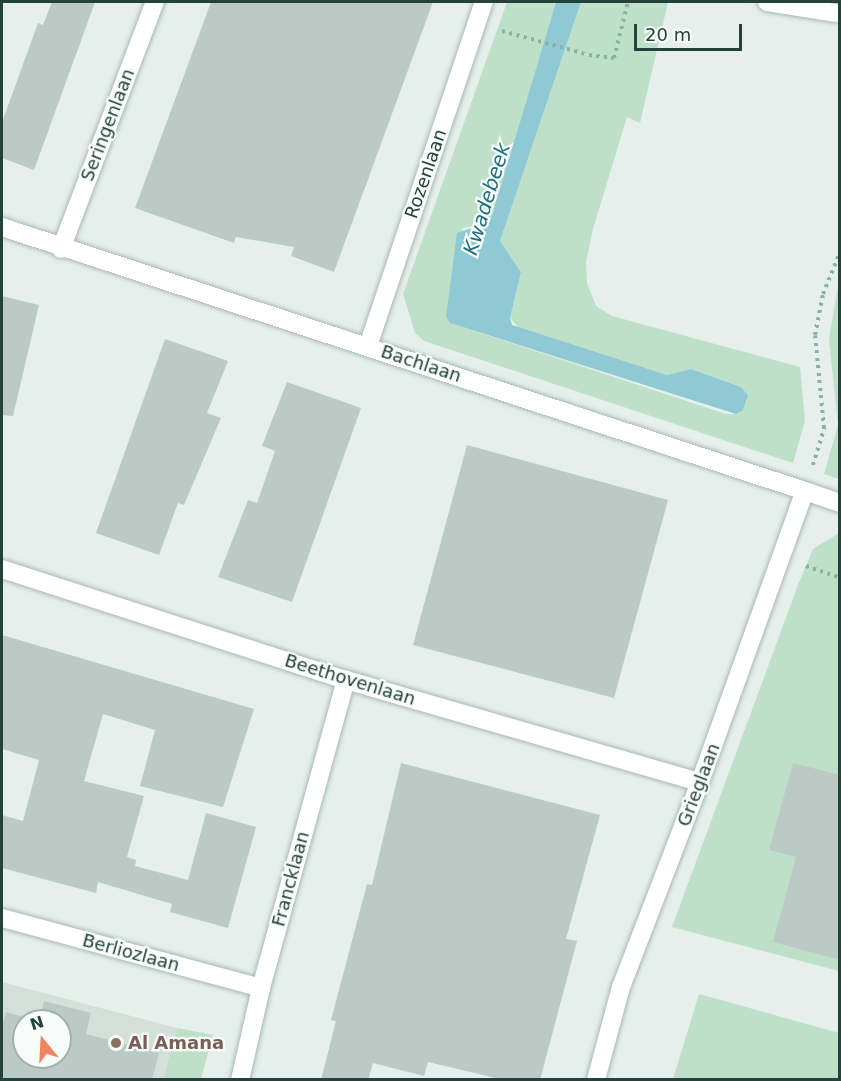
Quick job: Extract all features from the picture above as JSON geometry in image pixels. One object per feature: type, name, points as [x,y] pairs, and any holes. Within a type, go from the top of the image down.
[{"type":"street","name":"Seringenlaan","points":[[61,249],[155,2]]},
{"type":"street","name":"Rozenlaan","points":[[368,346],[484,2]]},
{"type":"street","points":[[767,2],[836,13]]},
{"type":"street","name":"Bachlaan","points":[[2,227],[61,249],[368,346],[840,503]]},
{"type":"street","name":"Grieglaan","points":[[596,1080],[621,987],[700,782],[805,491]]},
{"type":"street","name":"Beethovenlaan","points":[[2,569],[346,680],[700,782]]},
{"type":"street","name":"Francklaan","points":[[240,1080],[261,988],[346,680]]},
{"type":"street","name":"Berliozlaan","points":[[2,918],[261,988]]},
{"type":"path","points":[[499,30],[589,55],[614,58],[628,2]]},
{"type":"path","points":[[805,491],[824,428],[815,335],[823,294],[840,252]]},
{"type":"path","points":[[782,556],[840,578]]},
{"type":"shaded area","name":"Al Amana","points":[[2,982],[177,1028],[163,1079],[2,1079]]},
{"type":"green space","points":[[507,2],[556,2],[490,223],[463,228],[450,323],[726,414],[736,414],[748,395],[741,387],[691,369],[667,375],[520,329],[510,318],[521,272],[500,241],[581,2],[668,2],[640,123],[627,117],[593,229],[586,262],[587,283],[596,306],[612,316],[800,367],[805,421],[793,463],[424,341],[415,333],[403,294]]},
{"type":"green space","points":[[839,280],[839,479],[824,474],[838,425],[829,340]]},
{"type":"green space","points":[[839,533],[839,971],[672,927],[813,549]]},
{"type":"green space","points":[[699,994],[839,1033],[839,1079],[673,1079]]},
{"type":"green space","points":[[177,1028],[213,1035],[201,1079],[163,1079]]},
{"type":"water","points":[[556,2],[581,2],[500,241],[521,272],[510,318],[512,325],[667,375],[691,369],[741,387],[748,395],[743,410],[736,414],[450,323],[446,317],[457,233],[490,222]]},
{"type":"building","points":[[52,2],[95,2],[34,170],[2,158],[2,122],[38,23],[43,25]]},
{"type":"building","points":[[211,2],[433,2],[334,272],[291,256],[294,247],[236,237],[234,243],[135,208]]},
{"type":"building","points":[[2,296],[39,305],[13,416],[2,415]]},
{"type":"building","points":[[165,339],[228,361],[207,413],[221,418],[184,505],[178,503],[159,555],[96,533]]},
{"type":"building","points":[[287,382],[361,408],[292,602],[218,577],[248,500],[257,503],[275,451],[262,446]]},
{"type":"building","points":[[467,445],[668,500],[614,698],[413,645]]},
{"type":"building","points":[[2,635],[254,709],[223,807],[140,786],[155,730],[103,714],[84,781],[144,796],[127,857],[136,860],[135,866],[188,880],[206,813],[256,827],[228,928],[170,912],[172,904],[98,882],[96,893],[2,868],[2,815],[23,821],[39,760],[2,749]]},
{"type":"building","points":[[401,763],[600,815],[566,939],[577,941],[540,1080],[504,1080],[428,1062],[424,1076],[373,1063],[368,1080],[321,1080],[336,1021],[331,1020],[367,884],[372,885]]},
{"type":"building","points":[[793,763],[840,775],[840,960],[773,942],[796,857],[769,850]]},
{"type":"building","points":[[44,1001],[91,1013],[86,1034],[159,1053],[152,1080],[2,1080],[2,1027],[6,1012],[12,1014],[12,1069],[72,1069],[72,1009],[42,1009]]},
{"type":"place","name":"Al Amana","points":[[116,1043]]},
{"type":"water label","name":"Kwadebeek","points":[[487,199]]}]
